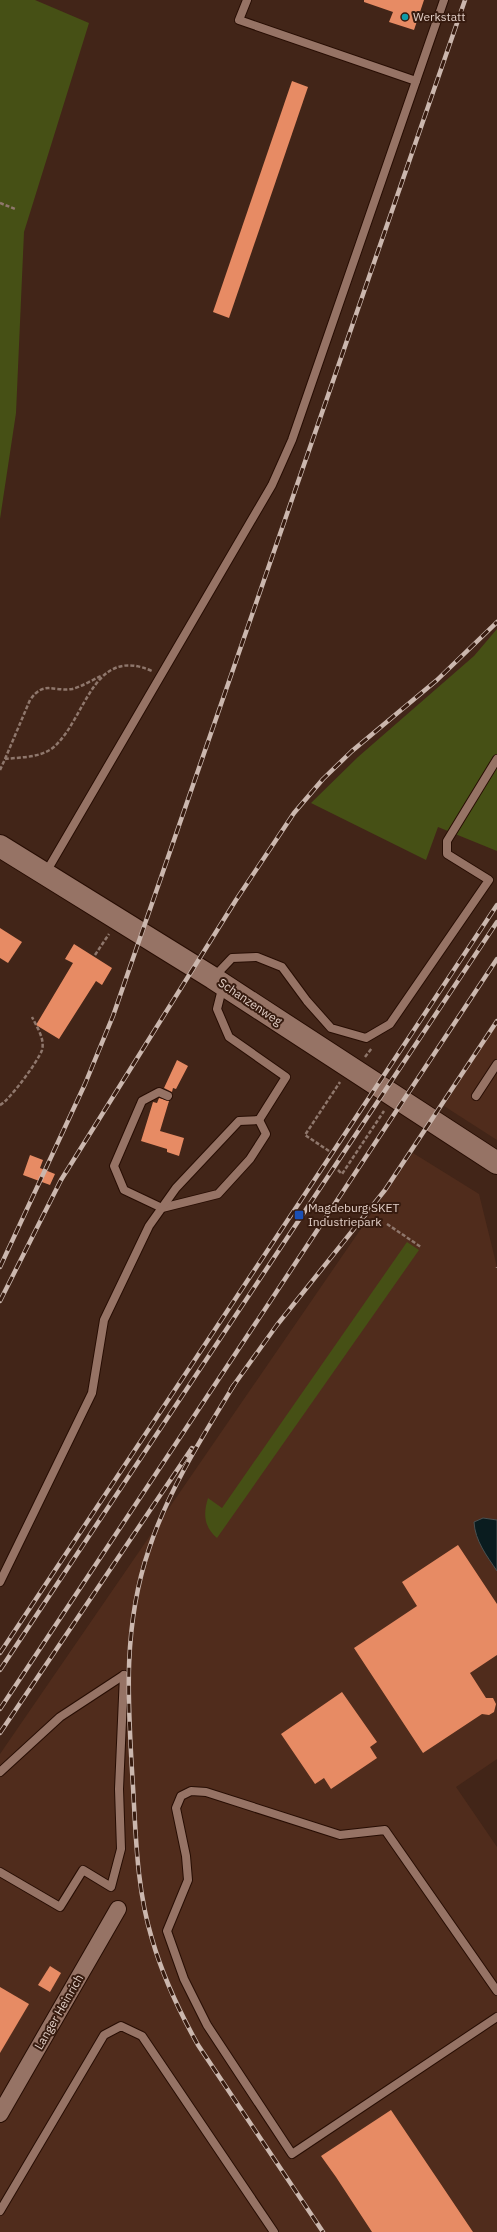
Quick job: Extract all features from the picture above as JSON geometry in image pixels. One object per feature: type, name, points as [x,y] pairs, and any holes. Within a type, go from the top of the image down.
[{"type":"main road","name":"Schanzenweg","points":[[0,846],[218,981],[497,1163]]},
{"type":"street","name":"Langer Heinrich","points":[[0,2114],[118,1909]]},
{"type":"lane","points":[[247,0],[239,20],[416,81]]},
{"type":"lane","points":[[45,874],[272,485],[292,440],[444,0]]},
{"type":"lane","points":[[259,1120],[286,1078],[229,1037],[217,1009],[218,981],[232,958],[257,957],[282,967],[307,1002],[332,1028],[366,1038],[390,1024],[489,880],[447,854],[447,841],[497,759]]},
{"type":"lane","points":[[476,1096],[497,1064]]},
{"type":"lane","points":[[168,1096],[159,1092],[142,1101],[114,1166],[124,1190],[162,1208],[218,1194],[250,1159],[266,1134],[259,1120]]},
{"type":"lane","points":[[0,1582],[92,1393],[104,1320],[148,1226],[176,1188],[239,1121],[259,1120]]},
{"type":"lane","points":[[0,1772],[60,1717],[124,1675],[119,1789],[121,1849],[111,1887],[83,1870],[60,1907],[0,1872]]},
{"type":"lane","points":[[497,1991],[385,1830],[340,1835],[206,1792],[191,1791],[181,1796],[176,1808],[186,1856],[188,1880],[167,1931],[184,1979],[207,2025],[292,2154],[497,2016]]},
{"type":"lane","points":[[0,2211],[104,2035],[121,2026],[142,2036],[274,2232]]},
{"type":"path","points":[[0,203],[15,209]]},
{"type":"path","points":[[0,770],[30,700],[35,692],[46,687],[72,689],[101,676],[118,666],[138,665],[161,675]]},
{"type":"path","points":[[5,759],[37,755],[54,747],[67,732],[101,676]]},
{"type":"path","points":[[95,955],[110,932]]},
{"type":"path","points":[[0,1105],[35,1063],[43,1050],[42,1040],[32,1017]]},
{"type":"path","points":[[329,1151],[306,1135],[344,1077]]},
{"type":"path","points":[[338,1170],[342,1174],[387,1105]]},
{"type":"path","points":[[388,1224],[421,1247]]},
{"type":"shaded area","points":[[497,1021],[497,1140],[444,1106]]},
{"type":"shaded area","points":[[413,1153],[479,1194],[497,1267],[497,1759],[456,1787],[497,1847],[497,2232],[0,2232],[0,1754]]},
{"type":"shaded area","points":[[483,1518],[497,1520],[497,1571],[482,1548],[475,1529],[474,1522]]},
{"type":"green space","points":[[0,0],[35,0],[89,23],[24,232],[16,413],[0,519]]},
{"type":"green space","points":[[497,629],[497,851],[438,827],[426,860],[311,803],[358,757],[474,656]]},
{"type":"green space","points":[[407,1242],[419,1250],[217,1538],[207,1525],[205,1509],[208,1498],[222,1508]]},
{"type":"building","name":"Werkstatt","points":[[364,0],[424,0],[414,30],[389,22],[393,12],[364,2]]},
{"type":"building","points":[[292,81],[308,87],[229,318],[213,312]]},
{"type":"building","points":[[0,928],[22,942],[8,963],[0,958]]},
{"type":"building","points":[[74,944],[112,968],[102,985],[96,981],[59,1039],[36,1025],[73,963],[65,959]]},
{"type":"building","points":[[177,1060],[188,1066],[176,1089],[173,1088],[172,1092],[164,1088]]},
{"type":"building","points":[[159,1098],[169,1101],[160,1131],[184,1138],[179,1156],[167,1152],[167,1149],[141,1141],[153,1102],[157,1103]]},
{"type":"building","points":[[30,1155],[43,1160],[40,1168],[55,1174],[50,1185],[23,1175]]},
{"type":"building","points":[[458,1545],[497,1604],[497,1655],[470,1673],[486,1698],[493,1698],[496,1704],[494,1712],[489,1715],[482,1714],[423,1753],[354,1648],[417,1606],[402,1582]]},
{"type":"building","points":[[342,1692],[377,1742],[370,1747],[377,1758],[331,1789],[324,1778],[315,1784],[281,1734]]},
{"type":"building","points":[[50,1966],[61,1973],[50,1992],[38,1985]]},
{"type":"building","points":[[0,1987],[29,2004],[0,2053]]},
{"type":"building","points":[[391,2110],[473,2232],[372,2232],[321,2156]]},
{"type":"railway","points":[[0,1267],[85,1084],[113,1016],[465,0]]},
{"type":"railway","points":[[0,1301],[61,1180],[236,900],[294,813],[323,779],[352,751],[437,680],[497,622]]},
{"type":"railway","points":[[0,1653],[497,905]]},
{"type":"railway","points":[[0,1670],[497,922]]},
{"type":"railway","points":[[0,1709],[497,959]]},
{"type":"railway","points":[[231,1389],[277,1325],[385,1190],[497,1021]]},
{"type":"railway","points":[[234,1385],[210,1424],[166,1506],[149,1549],[140,1579],[134,1608],[129,1667],[129,1696],[131,1756],[138,1864],[143,1902],[156,1953],[166,1980],[184,2019],[198,2045],[323,2232]]},
{"type":"railway","points":[[0,1733],[192,1448]]},
{"type":"place","name":"Werkstatt","points":[[405,17]]},
{"type":"place","name":"Magdeburg SKET Industriepark","points":[[299,1215]]}]
